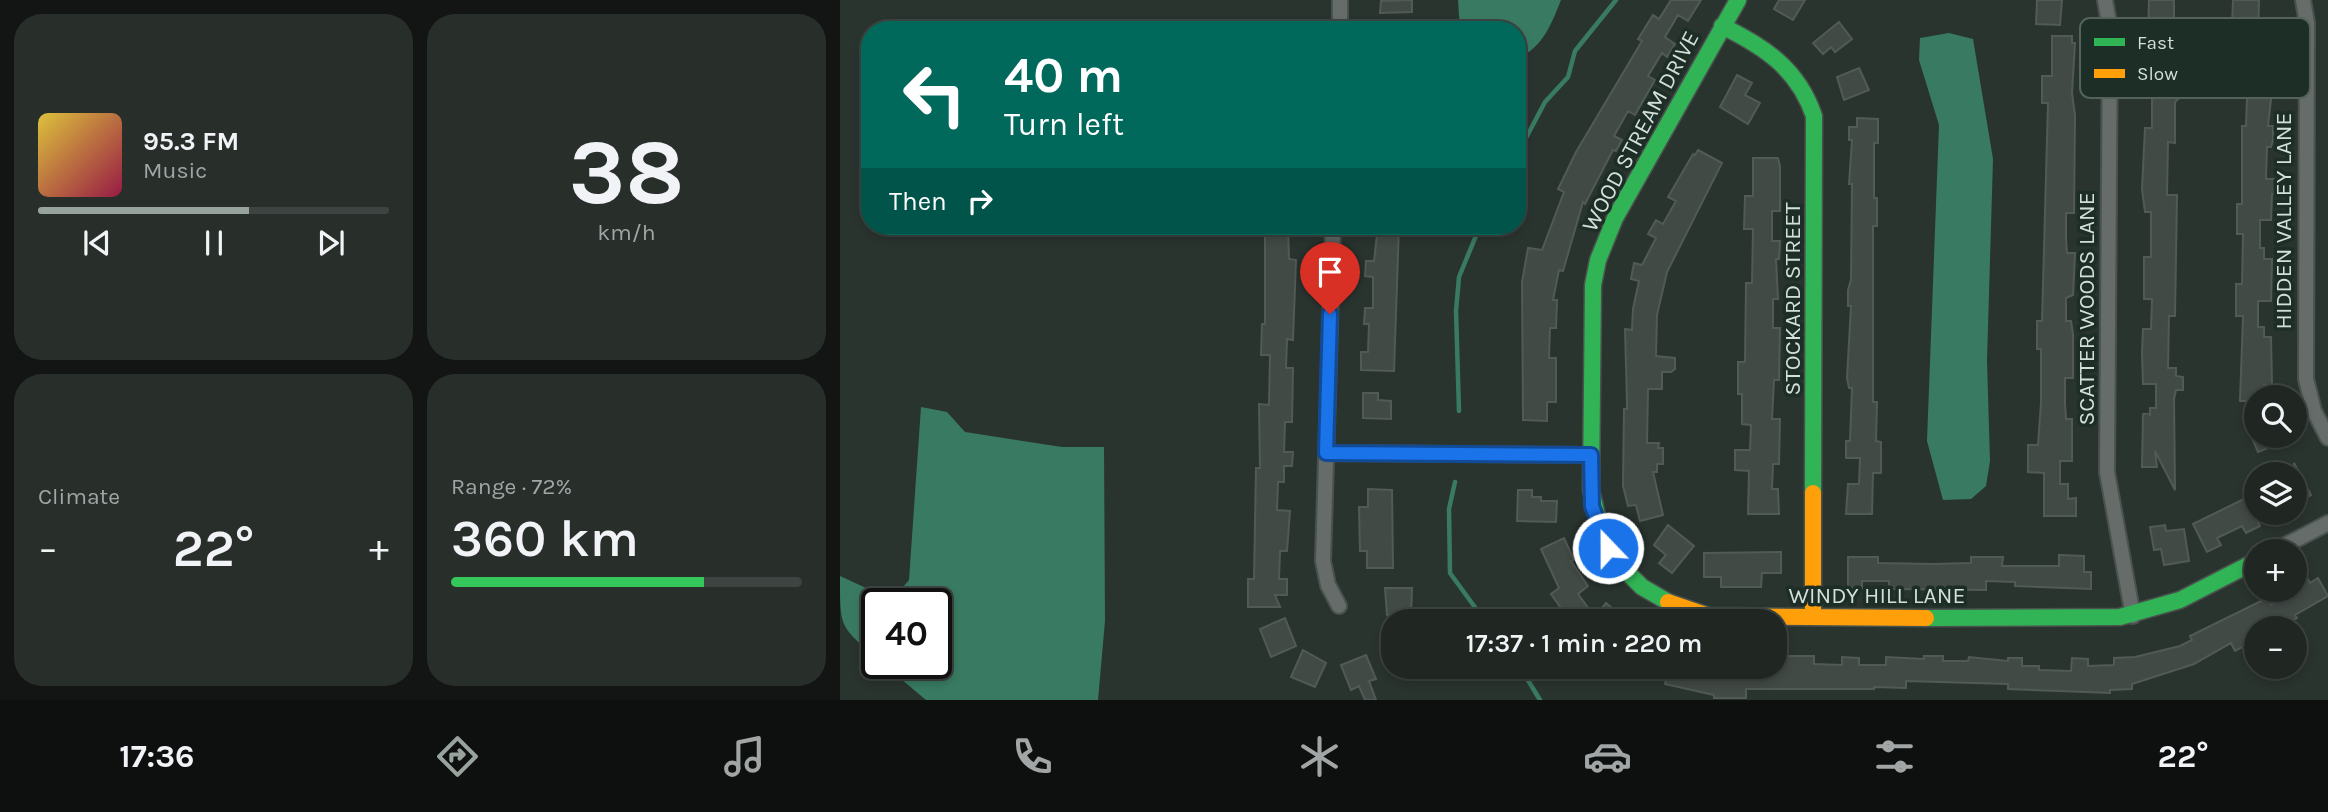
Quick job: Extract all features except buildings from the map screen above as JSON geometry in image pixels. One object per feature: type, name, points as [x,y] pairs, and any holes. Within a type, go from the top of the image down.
[{"type":"street","points":[[1340,0],[1340,21]]},
{"type":"street","name":"WOOD STREAM DRIVE","points":[[1591,455],[1591,299],[1598,260],[1615,218],[1738,0]]},
{"type":"street","name":"SCATTER WOODS LANE","points":[[2105,0],[2108,18]]},
{"type":"street","name":"HIDDEN VALLEY LANE","points":[[2303,0],[2306,18]]},
{"type":"street","name":"STOCKARD STREET","points":[[1722,26],[1760,44],[1790,67],[1804,87],[1814,116],[1813,617]]},
{"type":"street","name":"SCATTER WOODS LANE","points":[[2110,98],[2108,472],[2133,616]]},
{"type":"street","name":"HIDDEN VALLEY LANE","points":[[2307,98],[2306,379],[2314,411],[2328,438]]},
{"type":"street","points":[[1333,235],[1323,561],[1328,585],[1339,607]]},
{"type":"street","points":[[1326,453],[1591,455]]},
{"type":"street","name":"WINDY HILL LANE","points":[[1591,455],[1592,506],[1602,536],[1619,564],[1642,587],[1674,606],[1704,615],[2098,619],[2133,616],[2170,605],[2244,567]]},
{"type":"street","points":[[2297,539],[2328,523]]},
{"type":"shaded area","points":[[1458,0],[1561,0],[1540,42],[1526,54],[1526,21],[1459,21]]},
{"type":"shaded area","points":[[1949,33],[1973,39],[1993,159],[1987,361],[1990,461],[1986,486],[1971,499],[1943,500],[1927,441],[1939,125],[1919,60],[1920,38]]},
{"type":"shaded area","points":[[921,407],[947,412],[965,432],[1062,447],[1104,447],[1105,621],[1098,700],[926,700],[901,679],[952,679],[952,588],[902,588],[909,580]]},
{"type":"shaded area","points":[[840,576],[866,588],[861,588],[861,644],[849,632],[842,617]]},
{"type":"waterway","points":[[1526,138],[1545,102],[1568,77],[1575,51],[1616,0]]},
{"type":"waterway","points":[[1459,411],[1456,311],[1459,277],[1476,235]]},
{"type":"waterway","points":[[1455,482],[1449,509],[1450,573],[1476,609]]},
{"type":"waterway","points":[[1527,679],[1540,700]]},
{"type":"traffic: fast","points":[[1668,602],[1642,587],[1619,564],[1602,536],[1591,490],[1593,285],[1598,260],[1615,218],[1738,0]]},
{"type":"traffic: fast","points":[[1722,26],[1752,42],[1778,61],[1799,85],[1814,116],[1813,493]]},
{"type":"traffic: fast","points":[[1926,618],[2120,617],[2180,600],[2244,567]]},
{"type":"traffic: slow","points":[[1813,493],[1813,617]]},
{"type":"traffic: slow","points":[[1668,602],[1709,616],[1926,618]]},
{"type":"route","points":[[1330,314],[1326,453],[1591,455],[1592,506],[1608,548]]}]
